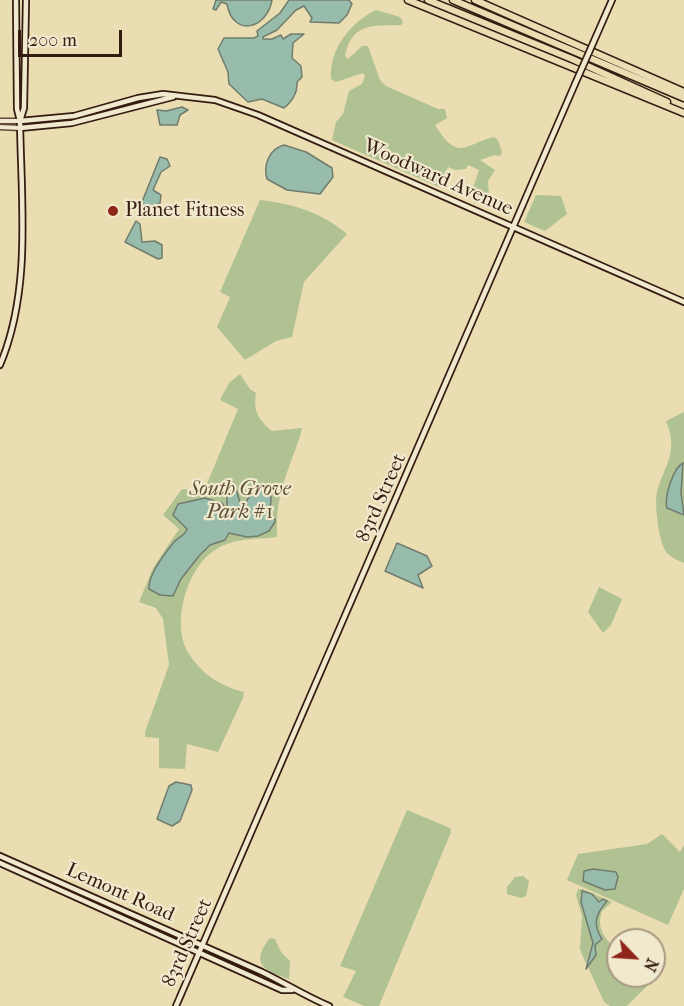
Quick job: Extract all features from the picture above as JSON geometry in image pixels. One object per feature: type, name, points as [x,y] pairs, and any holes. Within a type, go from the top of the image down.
[{"type":"highway","points":[[408,0],[684,111]]},
{"type":"highway","points":[[428,0],[572,59],[684,111]]},
{"type":"highway","points":[[453,0],[684,98]]},
{"type":"highway","points":[[476,0],[684,92]]},
{"type":"main road","points":[[20,121],[24,108],[26,0]]},
{"type":"main road","name":"83rd Street","points":[[176,1006],[612,0]]},
{"type":"main road","points":[[0,365],[14,320],[21,276],[20,121],[17,109],[16,2]]},
{"type":"main road","name":"Woodward Avenue","points":[[20,121],[74,116],[152,95],[202,97],[234,105],[684,302]]},
{"type":"main road","name":"Woodward Avenue","points":[[20,128],[72,123],[175,96]]},
{"type":"main road","name":"Lemont Road","points":[[0,856],[285,983],[292,990],[329,1006]]},
{"type":"main road","name":"Lemont Road","points":[[0,863],[282,990],[292,990]]},
{"type":"street","name":"Woodward Avenue","points":[[0,121],[20,121]]},
{"type":"street","name":"Woodward Avenue","points":[[0,127],[20,128]]},
{"type":"green space","points":[[376,10],[400,17],[403,22],[401,25],[373,26],[358,32],[348,45],[345,56],[348,59],[362,46],[368,46],[380,80],[386,86],[438,109],[445,109],[447,118],[435,125],[450,144],[462,148],[494,137],[498,140],[502,152],[500,156],[495,155],[480,160],[495,170],[488,181],[489,195],[474,204],[473,188],[479,170],[468,165],[466,169],[455,170],[448,167],[439,187],[332,140],[336,122],[343,114],[349,91],[362,84],[365,76],[363,73],[336,82],[331,79],[334,57],[350,29]]},
{"type":"green space","points":[[536,195],[561,196],[567,214],[545,231],[524,222]]},
{"type":"green space","points":[[260,200],[306,210],[328,220],[347,234],[304,282],[292,337],[276,341],[245,360],[217,327],[230,297],[220,292]]},
{"type":"green space","name":"South Grove Park #1","points":[[240,374],[250,389],[256,393],[256,410],[267,427],[272,431],[302,428],[301,433],[280,495],[277,537],[238,541],[215,550],[196,569],[184,598],[181,628],[189,654],[213,679],[244,692],[243,698],[218,752],[187,744],[185,769],[159,768],[159,738],[145,737],[145,732],[169,665],[163,619],[156,608],[139,602],[153,568],[179,529],[163,515],[182,489],[204,491],[238,409],[220,400],[229,383]]},
{"type":"green space","points":[[684,412],[684,563],[671,557],[665,550],[656,505],[657,492],[671,450],[670,432],[666,421]]},
{"type":"green space","points":[[599,587],[622,599],[611,625],[603,633],[588,612]]},
{"type":"green space","points":[[407,810],[450,828],[451,832],[379,1006],[364,1006],[343,997],[356,971],[340,966]]},
{"type":"green space","points":[[662,834],[680,852],[684,845],[684,889],[668,925],[567,880],[578,854],[647,844]]},
{"type":"green space","points":[[523,876],[529,881],[526,896],[521,898],[507,894],[507,887],[515,877]]},
{"type":"green space","points":[[578,889],[583,889],[612,902],[602,911],[600,917],[601,928],[606,938],[606,988],[645,988],[627,1006],[610,1006],[604,1002],[588,967],[596,955],[595,945],[602,937],[598,932],[596,922],[607,900],[599,902],[595,896],[580,895],[593,943],[593,951],[586,964],[580,949],[582,916],[576,895]]},
{"type":"green space","points":[[270,938],[275,939],[281,952],[290,961],[289,979],[272,973],[262,965],[261,954]]},
{"type":"shaded area","points":[[216,0],[272,0],[264,18],[250,26],[236,22],[230,15],[227,4],[221,2],[216,10],[213,9]]},
{"type":"shaded area","points":[[289,0],[349,0],[352,4],[347,15],[339,23],[310,22],[312,18],[304,6],[296,10],[277,30],[263,37],[263,39],[272,39],[281,35],[283,39],[291,34],[304,34],[293,43],[292,58],[301,66],[302,77],[297,82],[297,89],[290,103],[284,108],[262,99],[248,102],[229,84],[228,72],[218,49],[224,38],[258,36],[257,31],[280,13]]},
{"type":"shaded area","points":[[182,107],[188,110],[180,115],[177,125],[160,125],[157,110],[166,111]]},
{"type":"shaded area","points":[[284,145],[306,152],[332,168],[333,177],[320,194],[287,190],[267,179],[268,158],[274,150]]},
{"type":"shaded area","points":[[160,157],[167,159],[170,166],[161,172],[153,190],[161,195],[160,203],[142,212],[140,207]]},
{"type":"shaded area","points":[[136,221],[140,224],[142,242],[155,241],[162,245],[162,258],[158,259],[125,242]]},
{"type":"shaded area","points":[[683,463],[681,493],[684,515],[667,508],[666,503],[673,477]]},
{"type":"shaded area","points":[[262,484],[271,496],[268,520],[275,519],[269,531],[258,536],[247,537],[229,533],[225,540],[210,545],[181,579],[173,596],[160,595],[149,589],[151,577],[158,564],[187,529],[173,515],[178,504],[205,498],[222,503],[227,511],[227,493],[232,486],[236,489],[242,509],[256,485]]},
{"type":"shaded area","points":[[397,543],[427,556],[432,566],[418,575],[423,588],[385,571]]},
{"type":"shaded area","points":[[176,782],[191,785],[192,790],[180,821],[172,826],[157,819],[169,786]]},
{"type":"shaded area","points":[[593,869],[616,872],[618,877],[615,889],[605,890],[583,881],[584,871]]},
{"type":"shaded area","points":[[582,891],[592,894],[599,902],[603,899],[607,901],[600,910],[596,924],[602,939],[595,945],[596,955],[586,969],[593,943],[581,902]]},
{"type":"place","name":"Planet Fitness","points":[[113,211]]}]
